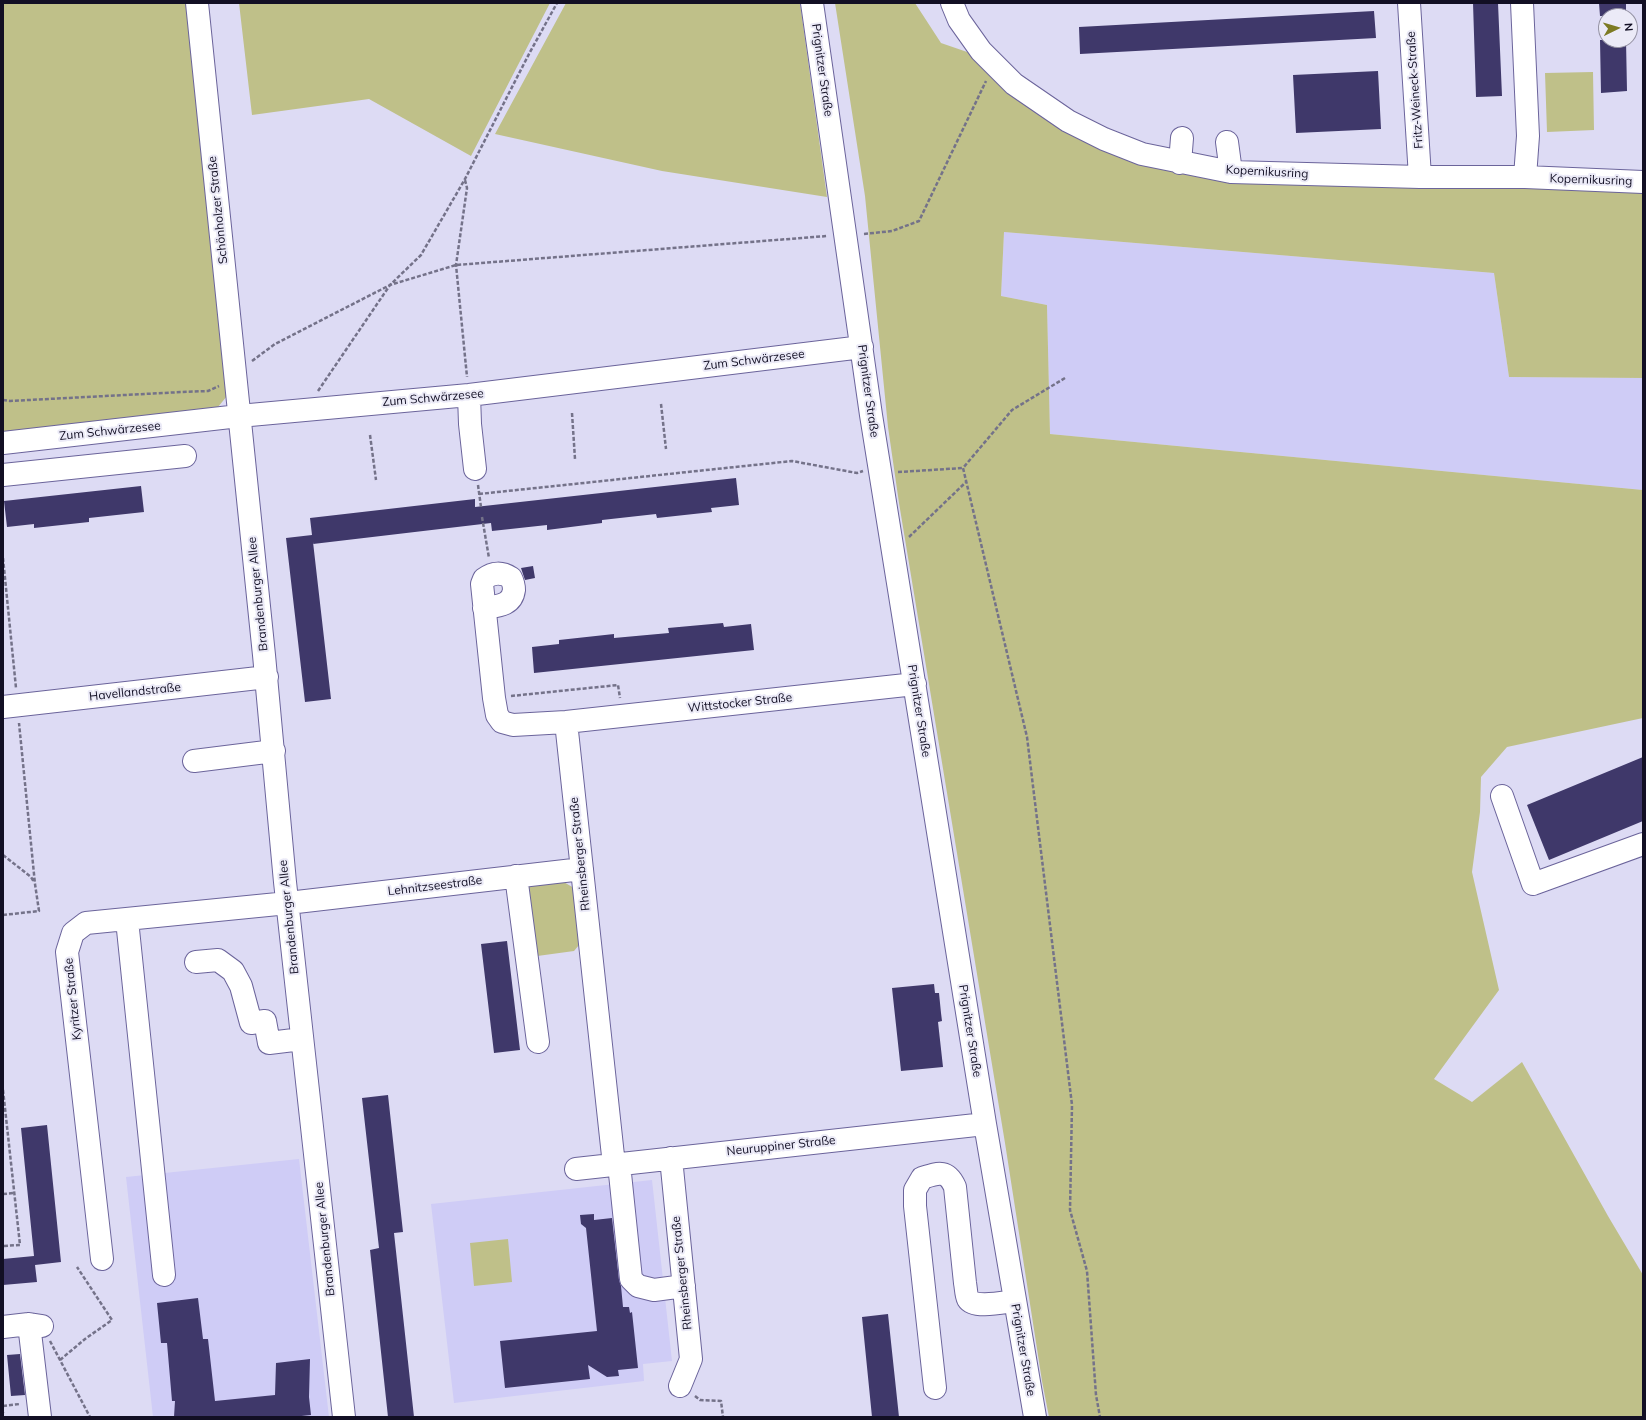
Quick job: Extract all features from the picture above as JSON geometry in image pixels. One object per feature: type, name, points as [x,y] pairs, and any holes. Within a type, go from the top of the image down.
[{"type":"street","name":"Schönholzer Straße","points":[[196,3],[239,416]]},
{"type":"street","name":"Prignitzer Straße","points":[[812,3],[892,552],[915,684],[985,1124],[1035,1417]]},
{"type":"street","name":"Kopernikusring","points":[[952,3],[960,20],[981,52],[1014,84],[1068,121],[1104,139],[1142,154],[1180,163],[1232,172],[1525,177],[1643,182]]},
{"type":"street","name":"Fritz-Weineck-Straße","points":[[1409,3],[1420,176]]},
{"type":"street","points":[[1522,3],[1528,136],[1525,177]]},
{"type":"street","points":[[1180,163],[1182,138]]},
{"type":"street","points":[[1227,142],[1232,172]]},
{"type":"street","name":"Zum Schwärzesee","points":[[3,443],[239,416],[469,395],[862,347]]},
{"type":"street","points":[[469,395],[470,424],[475,469]]},
{"type":"street","name":"Brandenburger Allee","points":[[239,416],[267,677],[302,1039],[344,1417]]},
{"type":"street","points":[[3,475],[185,456]]},
{"type":"street","points":[[484,608],[509,602],[513,593],[514,585],[510,578],[499,573],[491,574],[484,579],[482,584],[484,608],[494,698],[497,715],[502,722],[513,726],[566,722]]},
{"type":"street","name":"Havellandstraße","points":[[10,706],[267,677]]},
{"type":"street","name":"Wittstocker Straße","points":[[566,722],[915,684]]},
{"type":"street","name":"Rheinsberger Straße","points":[[566,722],[616,1164],[631,1279],[638,1286],[654,1290],[684,1286]]},
{"type":"street","points":[[194,761],[274,751]]},
{"type":"street","points":[[1502,796],[1533,884],[1643,844]]},
{"type":"street","name":"Lehnitzseestraße","points":[[288,903],[582,869]]},
{"type":"street","points":[[516,876],[538,1042]]},
{"type":"street","name":"Kyritzer Straße","points":[[102,1259],[68,952],[72,933],[86,924],[288,903]]},
{"type":"street","points":[[127,920],[164,1275]]},
{"type":"street","points":[[196,962],[218,960],[233,971],[241,986],[251,1023],[265,1021],[269,1043],[302,1039]]},
{"type":"street","name":"Neuruppiner Straße","points":[[576,1169],[985,1124]]},
{"type":"street","name":"Rheinsberger Straße","points":[[671,1158],[691,1359],[680,1386]]},
{"type":"street","points":[[936,1388],[916,1206],[915,1190],[922,1178],[934,1174],[945,1175],[951,1178],[955,1187],[968,1299],[972,1302],[982,1304],[1015,1301]]},
{"type":"street","points":[[3,1327],[36,1325],[40,1417]]},
{"type":"path","points":[[306,410],[390,285],[421,255],[465,179],[530,52],[557,3]]},
{"type":"path","points":[[251,362],[275,344],[390,285],[456,265],[845,234],[866,234],[892,231],[918,221],[995,65]]},
{"type":"path","points":[[465,179],[467,188],[456,265],[469,395]]},
{"type":"path","points":[[479,494],[792,461],[857,473],[963,468],[1012,410],[1065,378]]},
{"type":"path","points":[[3,400],[10,401],[208,391],[235,380]]},
{"type":"path","points":[[661,404],[666,449]]},
{"type":"path","points":[[572,413],[575,458]]},
{"type":"path","points":[[370,435],[376,480]]},
{"type":"path","points":[[963,468],[1027,737],[1072,1105],[1070,1210],[1087,1271],[1096,1395],[1100,1417]]},
{"type":"path","points":[[892,552],[966,482]]},
{"type":"path","points":[[482,517],[491,574]]},
{"type":"path","points":[[3,558],[10,706],[39,911],[3,915]]},
{"type":"path","points":[[494,698],[618,684]]},
{"type":"path","points":[[3,855],[31,877],[35,884]]},
{"type":"path","points":[[3,1090],[20,1245],[3,1246]]},
{"type":"path","points":[[3,1194],[14,1193]]},
{"type":"path","points":[[60,1360],[85,1339],[112,1320],[77,1267]]},
{"type":"path","points":[[36,1325],[60,1360],[90,1417]]},
{"type":"path","points":[[680,1386],[700,1400],[721,1401],[723,1417]]},
{"type":"shaded area","points":[[1004,232],[1494,273],[1509,377],[1643,378],[1643,490],[1050,434],[1047,305],[1001,296]]},
{"type":"shaded area","points":[[299,1159],[329,1417],[153,1417],[126,1177]]},
{"type":"shaded area","points":[[652,1180],[672,1361],[643,1364],[644,1381],[454,1403],[431,1204]]},
{"type":"green space","points":[[3,3],[187,3],[227,396],[218,407],[209,410],[3,433]]},
{"type":"green space","points":[[239,3],[550,3],[471,156],[369,99],[252,115]]},
{"type":"green space","points":[[566,3],[800,3],[827,197],[662,171],[495,134]]},
{"type":"green space","points":[[835,3],[915,3],[941,43],[973,54],[1109,149],[1485,187],[1590,189],[1643,192],[1643,378],[1509,377],[1494,273],[1004,232],[1001,296],[1047,305],[1050,434],[1643,490],[1643,718],[1507,747],[1481,777],[1480,812],[1472,872],[1499,990],[1434,1079],[1472,1102],[1522,1062],[1608,1216],[1643,1275],[1643,1417],[1049,1417],[899,503],[888,427],[865,196]]},
{"type":"green space","points":[[1593,72],[1594,130],[1547,132],[1545,73]]},
{"type":"green space","points":[[562,881],[574,888],[579,945],[574,951],[530,957],[521,885]]},
{"type":"green space","points":[[508,1239],[512,1282],[474,1286],[470,1243]]},
{"type":"building","points":[[1473,3],[1498,3],[1502,96],[1476,97]]},
{"type":"building","points":[[1599,3],[1626,3],[1626,8],[1599,8]]},
{"type":"building","points":[[1374,11],[1376,38],[1080,54],[1079,27]]},
{"type":"building","points":[[1600,48],[1626,48],[1627,91],[1601,93]]},
{"type":"building","points":[[1378,71],[1381,129],[1296,133],[1293,75]]},
{"type":"building","points":[[736,478],[739,505],[711,508],[712,512],[657,518],[656,514],[602,520],[602,523],[547,530],[547,525],[492,531],[491,523],[313,544],[331,699],[305,702],[286,538],[312,535],[310,518],[475,499],[475,507]]},
{"type":"building","points":[[141,486],[144,512],[89,518],[89,522],[34,528],[34,524],[7,527],[4,501]]},
{"type":"building","points":[[533,566],[535,578],[525,580],[521,568]]},
{"type":"building","points":[[723,623],[724,627],[751,624],[754,650],[534,673],[532,647],[559,644],[559,640],[614,634],[614,638],[669,633],[668,628]]},
{"type":"building","points":[[1643,757],[1643,821],[1549,860],[1527,805]]},
{"type":"building","points":[[507,941],[520,1050],[494,1053],[481,944]]},
{"type":"building","points":[[934,984],[935,993],[939,993],[942,1021],[938,1022],[943,1067],[901,1071],[892,988]]},
{"type":"building","points":[[388,1095],[403,1232],[394,1233],[414,1417],[388,1417],[370,1250],[379,1248],[362,1098]]},
{"type":"building","points":[[47,1125],[61,1262],[35,1265],[37,1282],[3,1285],[3,1259],[34,1256],[21,1128]]},
{"type":"building","points":[[594,1214],[594,1220],[612,1218],[623,1307],[629,1307],[630,1313],[632,1312],[638,1368],[618,1370],[619,1376],[607,1377],[588,1365],[590,1379],[505,1388],[500,1341],[597,1331],[586,1228],[581,1224],[580,1215]]},
{"type":"building","points":[[198,1298],[203,1339],[208,1339],[215,1401],[275,1395],[276,1363],[310,1359],[309,1397],[311,1415],[292,1417],[174,1417],[175,1401],[172,1401],[167,1343],[161,1343],[157,1303]]},
{"type":"building","points":[[888,1314],[899,1417],[872,1417],[862,1317]]},
{"type":"building","points":[[20,1354],[25,1395],[11,1396],[7,1355]]}]
